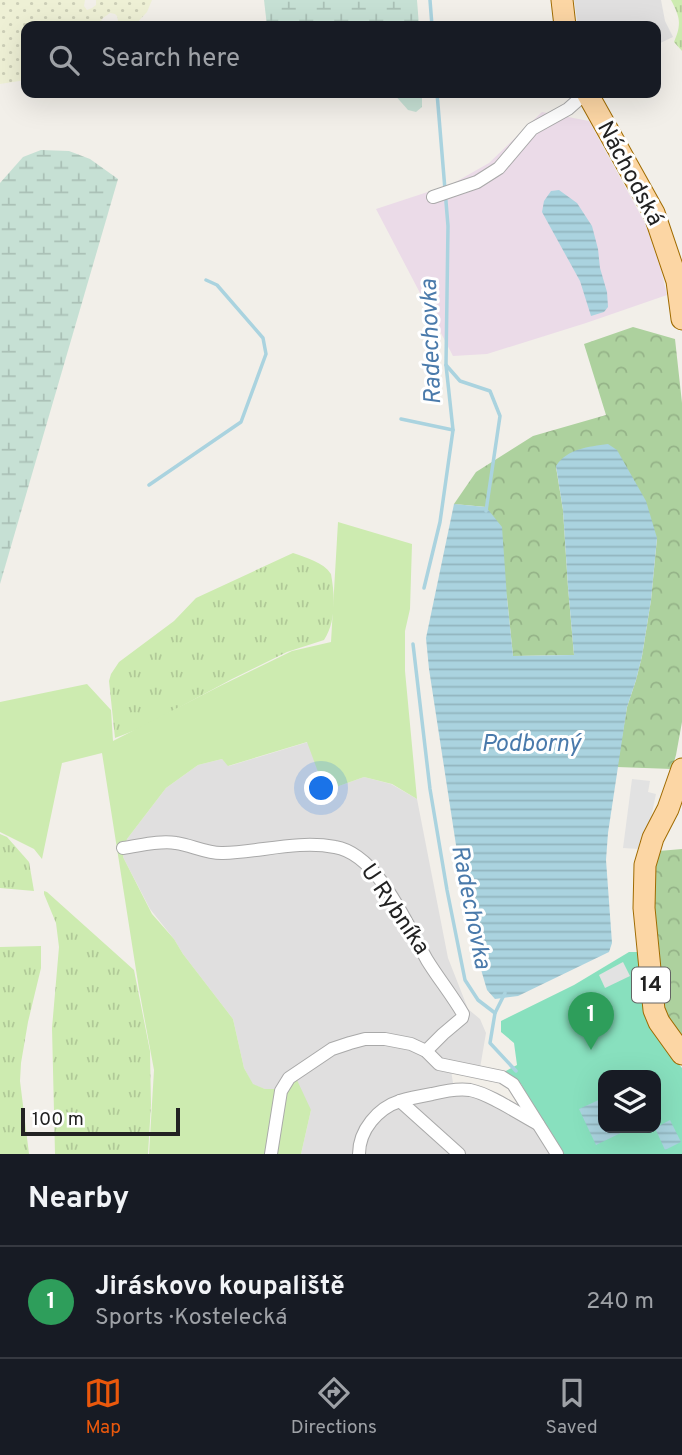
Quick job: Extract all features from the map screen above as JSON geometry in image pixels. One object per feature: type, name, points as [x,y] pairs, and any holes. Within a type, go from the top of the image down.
[{"type":"main road","points":[[562,0],[564,21]]},
{"type":"main road","name":"Náchodská","points":[[589,98],[654,212],[680,296],[682,319]]},
{"type":"main road","name":"14","points":[[682,769],[647,856],[644,877],[654,1010],[659,1023],[682,1054]]},
{"type":"street","points":[[436,196],[477,182],[499,168],[532,129],[580,98]]},
{"type":"street","name":"U Rybníka","points":[[123,848],[172,842],[219,853],[294,845],[334,846],[358,857],[372,869],[401,912],[463,1014],[462,1018],[426,1051]]},
{"type":"street","points":[[271,1154],[281,1091],[289,1078],[332,1049],[365,1039],[385,1038],[411,1044],[426,1051],[439,1064],[502,1077],[513,1084],[557,1154]]},
{"type":"street","points":[[359,1154],[362,1136],[379,1113],[400,1101],[454,1089],[478,1092],[538,1125]]},
{"type":"street","points":[[400,1101],[459,1154]]},
{"type":"shaded area","points":[[574,0],[661,0],[665,21],[673,37],[661,43],[661,21],[577,21]]},
{"type":"shaded area","points":[[542,112],[589,121],[645,223],[667,295],[487,354],[453,356],[376,209],[452,184],[489,163]]},
{"type":"shaded area","points":[[308,742],[325,791],[364,777],[391,784],[417,799],[448,958],[468,1009],[480,1019],[486,1033],[480,1068],[451,1070],[453,1083],[504,1102],[528,1115],[551,1154],[301,1154],[311,1110],[281,1089],[265,1089],[253,1085],[244,1068],[233,1019],[150,909],[123,857],[127,839],[166,788],[198,765],[222,759],[229,766]]},
{"type":"shaded area","points":[[632,779],[650,781],[648,792],[656,794],[648,832],[639,849],[623,848]]},
{"type":"shaded area","points":[[623,962],[630,976],[605,988],[599,975]]},
{"type":"green space","points":[[0,0],[85,0],[84,6],[87,10],[96,5],[96,0],[152,0],[147,12],[139,21],[118,21],[115,14],[110,13],[101,21],[21,21],[21,81],[0,84]]},
{"type":"green space","points":[[264,0],[417,0],[419,21],[266,21]]},
{"type":"green space","points":[[671,0],[682,0],[682,51],[674,42],[679,21]]},
{"type":"green space","points":[[397,98],[422,98],[422,107],[416,112],[408,110]]},
{"type":"green space","points":[[41,150],[69,151],[90,159],[118,179],[0,584],[0,183],[23,157]]},
{"type":"green space","points":[[633,327],[675,339],[682,403],[682,722],[672,769],[617,767],[627,707],[642,656],[657,538],[556,467],[563,510],[574,655],[513,656],[507,598],[486,507],[454,504],[476,472],[533,436],[606,415],[584,344]]},
{"type":"green space","points":[[338,522],[412,544],[410,609],[405,631],[405,671],[417,799],[392,784],[364,777],[325,791],[307,742],[228,766],[222,759],[198,765],[166,788],[127,839],[123,857],[152,914],[174,939],[233,1019],[244,1068],[253,1084],[265,1089],[280,1089],[297,1080],[311,1110],[301,1154],[149,1154],[154,1070],[102,753],[62,763],[42,859],[34,849],[0,832],[0,702],[87,684],[111,710],[113,741],[292,651],[331,642]]},
{"type":"green space","points":[[293,553],[319,563],[331,574],[334,608],[331,625],[324,640],[287,652],[141,728],[115,738],[109,681],[119,662],[174,621],[196,598]]},
{"type":"green space","points":[[0,834],[7,837],[29,862],[34,891],[0,888]]},
{"type":"green space","points":[[682,849],[682,1040],[663,1007],[653,908],[655,868],[659,851]]},
{"type":"green space","points":[[44,891],[134,970],[150,1051],[148,1154],[55,1154],[52,1028],[59,947],[56,923]]},
{"type":"green space","points":[[41,946],[41,968],[21,1063],[20,1081],[29,1154],[0,1154],[0,947]]},
{"type":"green space","points":[[629,952],[639,952],[645,1012],[659,1041],[682,1068],[682,1154],[561,1154],[521,1084],[504,1072],[517,1065],[514,1043],[501,1032],[501,1021],[574,985]]},
{"type":"water","points":[[559,190],[577,203],[592,226],[607,292],[608,307],[604,312],[591,316],[580,281],[542,212],[544,201],[551,191]]},
{"type":"water","name":"Podborný","points":[[608,444],[617,450],[646,501],[657,538],[642,656],[627,707],[608,833],[606,860],[612,943],[609,952],[518,996],[495,999],[487,990],[475,949],[456,845],[426,638],[454,504],[486,507],[502,527],[513,656],[574,655],[563,510],[556,466],[572,452]]},
{"type":"water","points":[[598,1100],[598,1133],[621,1133],[596,1145],[579,1109]]},
{"type":"water","points":[[670,1120],[681,1142],[665,1150],[657,1133],[661,1133],[661,1125]]},
{"type":"waterway","name":"Radechovka","points":[[430,0],[432,21]]},
{"type":"waterway","name":"Radechovka","points":[[424,588],[440,522],[453,430],[446,365],[448,226],[437,98]]},
{"type":"waterway","points":[[149,485],[241,422],[266,354],[263,338],[217,285],[206,280]]},
{"type":"waterway","points":[[446,365],[460,381],[490,391],[500,416],[486,511]]},
{"type":"waterway","points":[[401,419],[453,430]]},
{"type":"waterway","name":"Radechovka","points":[[413,644],[430,789],[465,980],[478,1000],[495,1013]]},
{"type":"waterway","name":"Radechovka","points":[[505,993],[495,1013],[490,1043],[516,1071]]},
{"type":"place","name":"Jiráskovo koupaliště","points":[[591,1050]]}]
